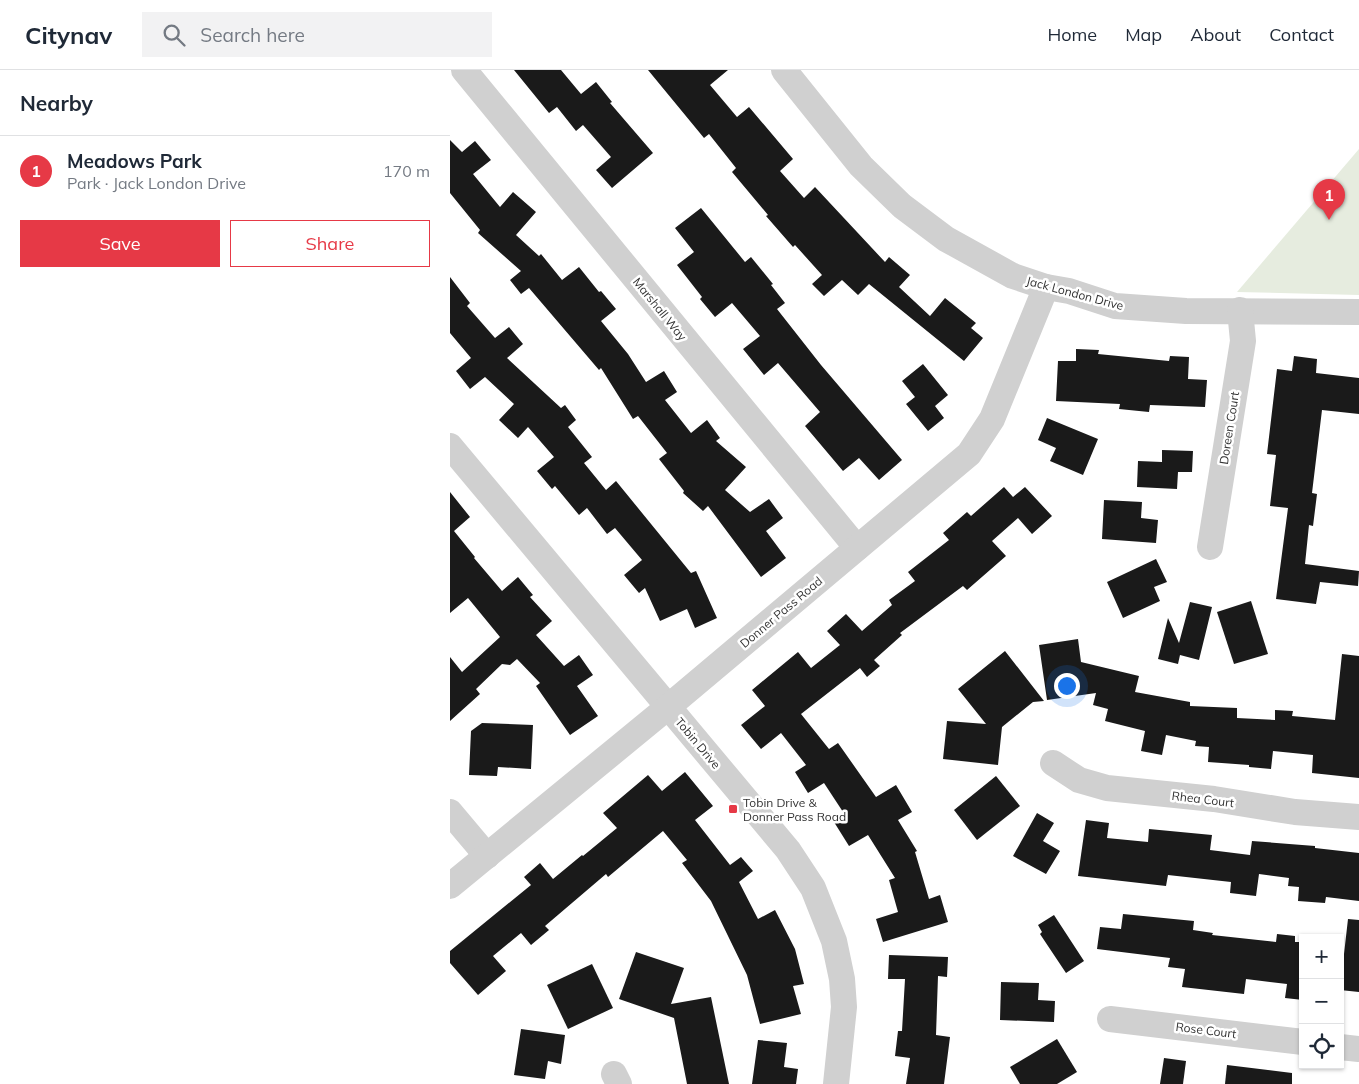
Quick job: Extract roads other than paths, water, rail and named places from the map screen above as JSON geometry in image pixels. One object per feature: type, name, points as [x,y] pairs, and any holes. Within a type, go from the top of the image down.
[{"type":"street","name":"Marshall Way","points":[[464,70],[857,548]]},
{"type":"street","name":"Jack London Drive","points":[[784,70],[861,166],[902,206],[946,239],[1013,276],[1115,306],[1186,311],[1359,312]]},
{"type":"street","name":"Donner Pass Road","points":[[450,886],[668,707],[969,454],[992,419],[1046,287]]},
{"type":"street","name":"Doreen Court","points":[[1210,547],[1243,341],[1240,310]]},
{"type":"street","name":"Tobin Drive","points":[[450,446],[788,850],[812,888],[834,941],[842,979],[844,1007],[836,1084]]},
{"type":"street","name":"Rhea Court","points":[[1053,763],[1079,780],[1107,788],[1214,799],[1295,812],[1359,818]]},
{"type":"street","points":[[450,812],[487,856]]},
{"type":"street","name":"Rose Court","points":[[1110,1018],[1299,1042]]},
{"type":"street","points":[[1344,1047],[1359,1049]]},
{"type":"place","name":"Meadows Park","points":[[1329,220]]},
{"type":"place","name":"Tobin Drive & Donner Pass Road","points":[[733,809]]}]
